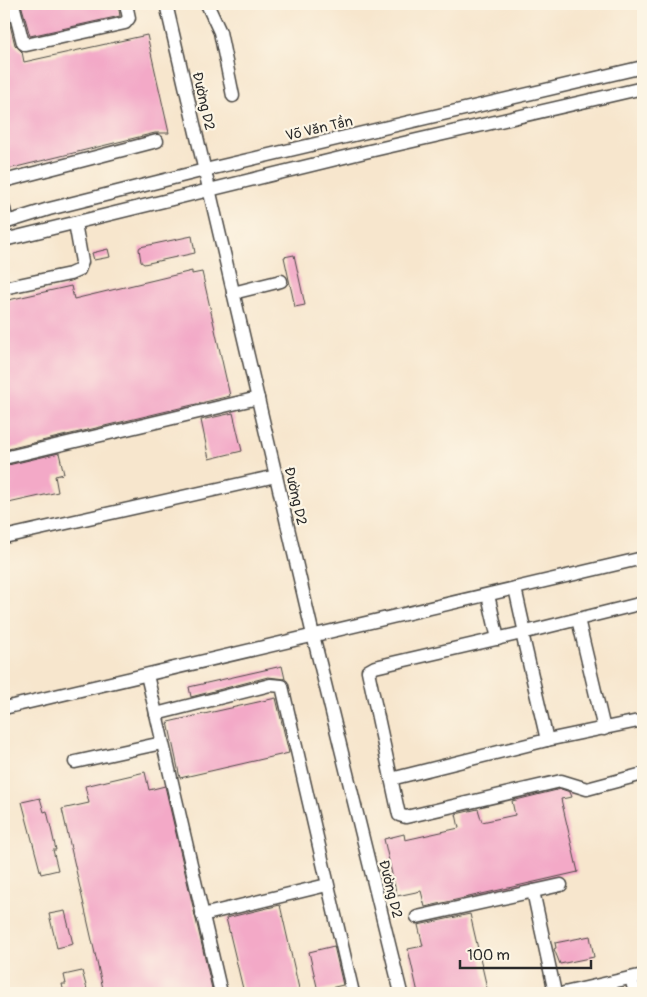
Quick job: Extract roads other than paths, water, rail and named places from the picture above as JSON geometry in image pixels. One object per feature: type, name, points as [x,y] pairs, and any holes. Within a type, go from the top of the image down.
[{"type":"street","points":[[13,4],[22,42],[26,46],[125,23],[130,18],[126,4]]},
{"type":"street","name":"Đường D2","points":[[166,4],[313,635],[401,993]]},
{"type":"street","points":[[207,4],[220,32],[234,96]]},
{"type":"street","name":"Võ Văn Tần","points":[[6,223],[49,209],[205,170],[643,67]]},
{"type":"street","points":[[4,240],[365,152],[643,88]]},
{"type":"street","points":[[4,181],[157,141]]},
{"type":"street","points":[[4,209],[6,223]]},
{"type":"street","points":[[4,288],[70,274],[79,270],[82,262],[75,223]]},
{"type":"street","points":[[233,293],[281,281]]},
{"type":"street","points":[[4,458],[258,398]]},
{"type":"street","points":[[4,537],[276,476]]},
{"type":"street","points":[[4,708],[643,558]]},
{"type":"street","points":[[515,588],[547,740]]},
{"type":"street","points":[[488,595],[498,639]]},
{"type":"street","points":[[643,603],[524,633],[375,667],[368,671],[399,815],[402,817],[561,781],[587,789],[643,774]]},
{"type":"street","points":[[578,619],[604,729]]},
{"type":"street","points":[[147,674],[221,993]]},
{"type":"street","points":[[156,714],[270,685],[282,686],[353,993]]},
{"type":"street","points":[[391,779],[547,740],[643,720]]},
{"type":"street","points":[[75,762],[162,743]]},
{"type":"street","points":[[202,915],[327,884]]},
{"type":"street","points":[[417,916],[561,885]]},
{"type":"street","points":[[533,891],[556,993]]},
{"type":"street","points":[[564,993],[637,976],[635,993]]}]
